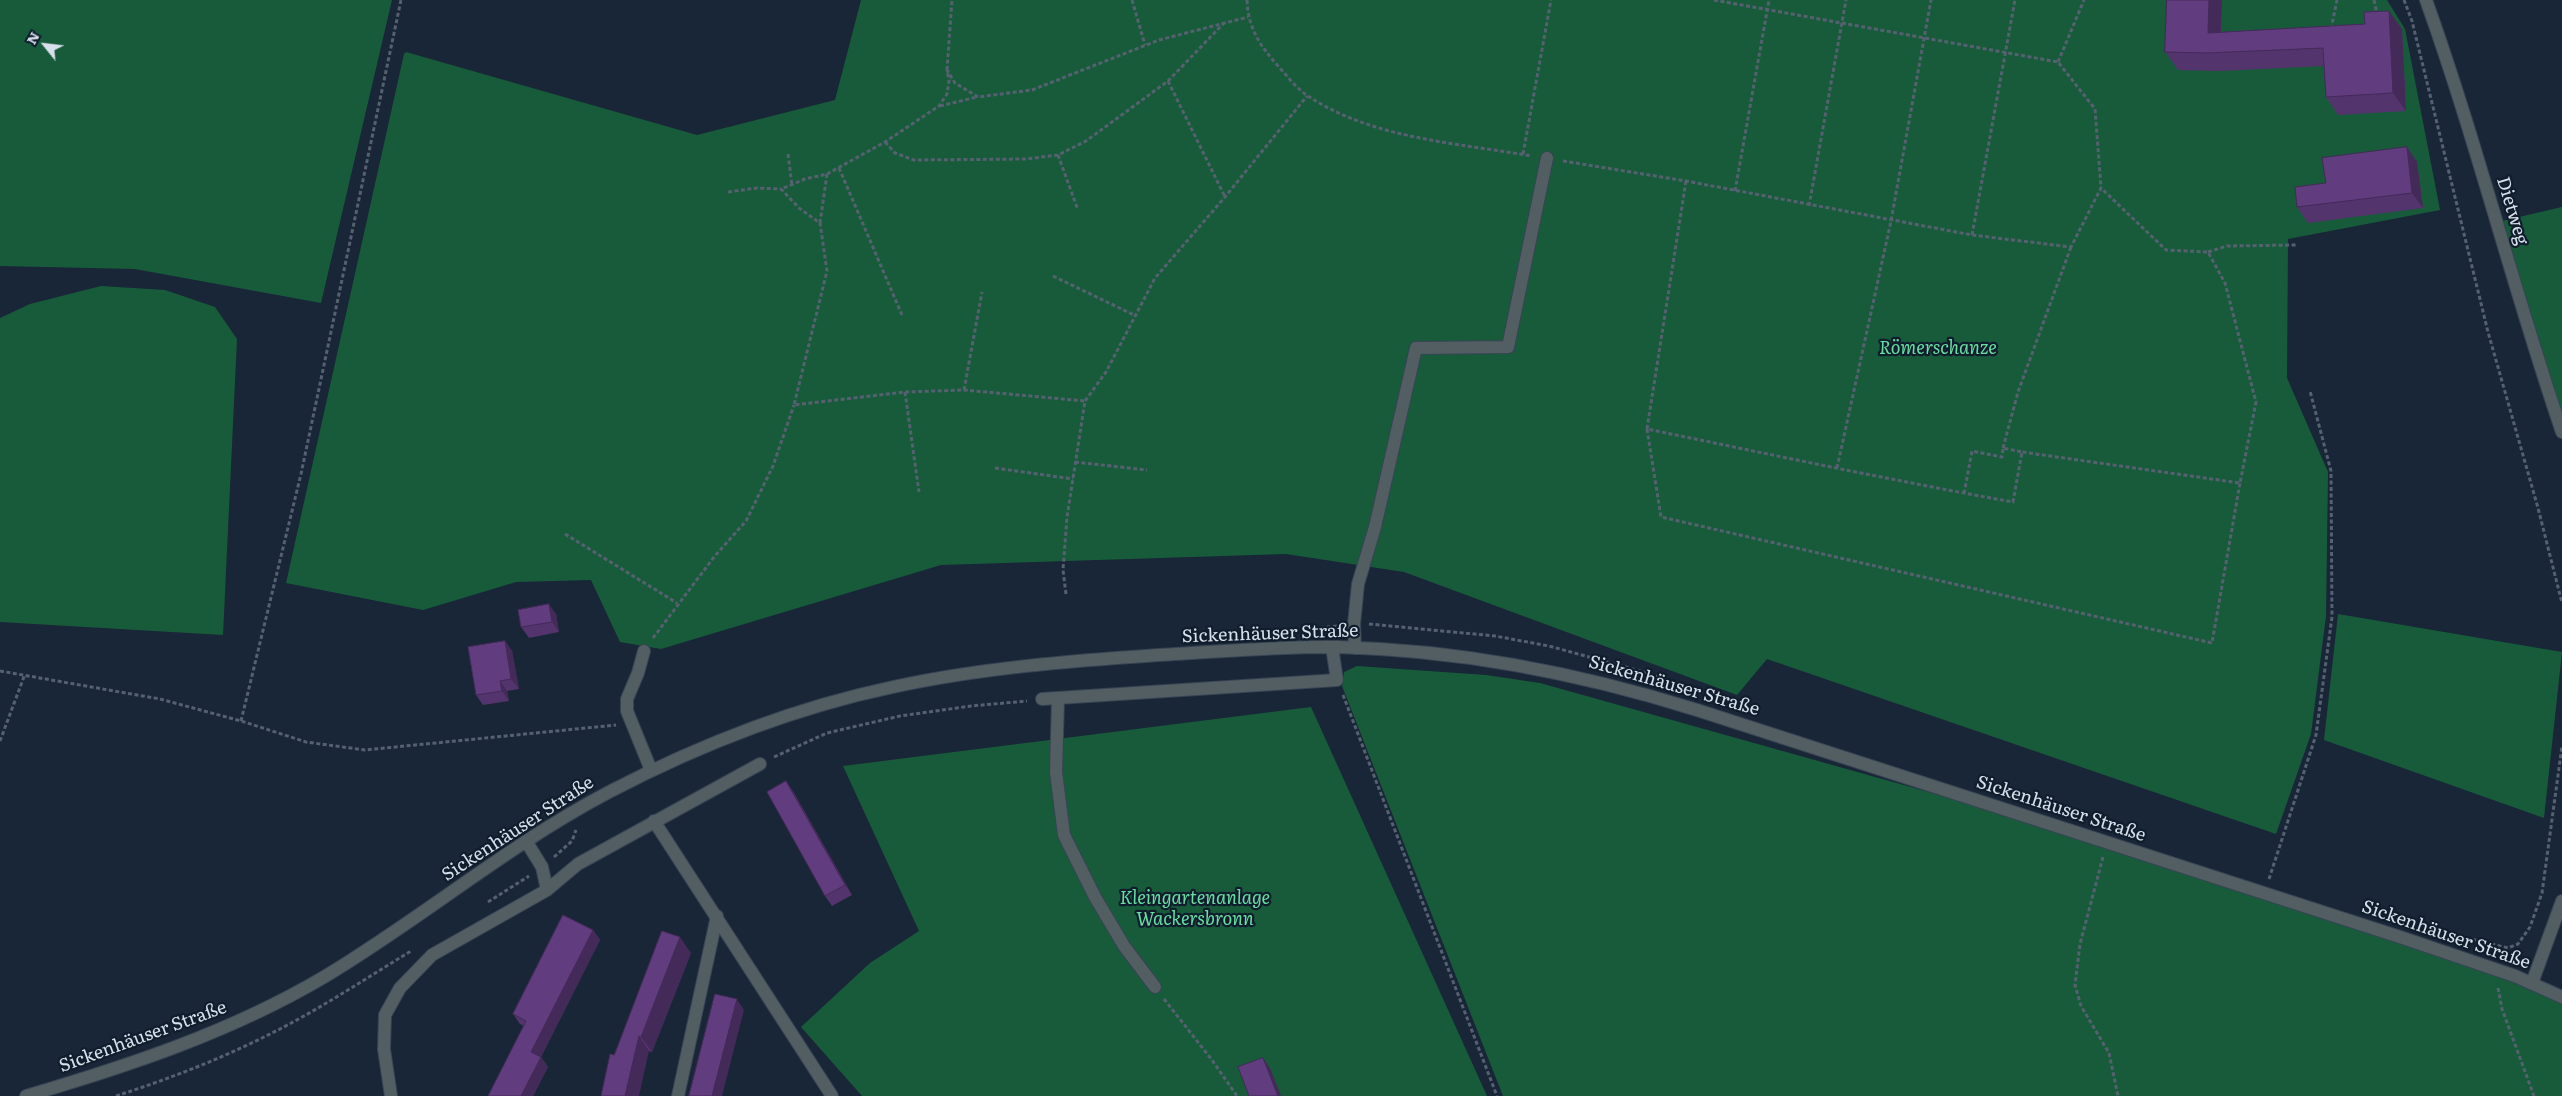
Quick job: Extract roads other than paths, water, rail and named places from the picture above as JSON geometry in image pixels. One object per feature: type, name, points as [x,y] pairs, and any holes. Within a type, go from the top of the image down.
[{"type":"street","name":"Dietweg","points":[[2426,0],[2456,86],[2500,229],[2536,356],[2562,432]]},
{"type":"street","points":[[1355,648],[1354,624],[1358,584],[1375,527],[1416,348],[1508,347],[1547,158]]},
{"type":"street","points":[[1042,700],[1337,680],[1332,647]]},
{"type":"street","name":"Sickenhäuser Straße","points":[[26,1096],[200,1039],[272,1005],[370,949],[526,841],[592,801],[652,770],[773,720],[825,704],[924,681],[1007,669],[1111,658],[1332,647],[1413,651],[1488,659],[1597,681],[1697,710],[2500,970],[2562,997]]},
{"type":"street","points":[[644,651],[638,674],[627,699],[630,723],[652,770]]},
{"type":"street","points":[[1058,699],[1056,772],[1064,835],[1095,897],[1124,946],[1155,987]]},
{"type":"street","points":[[391,1096],[384,1049],[385,1015],[400,988],[432,955],[547,890],[578,864],[760,764]]},
{"type":"street","points":[[654,821],[832,1096]]},
{"type":"street","points":[[526,841],[542,867],[547,890]]},
{"type":"street","points":[[2532,983],[2562,901]]},
{"type":"street","points":[[678,1096],[716,916]]},
{"type":"park label","name":"Römerschanze","points":[[1938,349]]},
{"type":"park label","name":"Kleingartenanlage Wackersbronn","points":[[1195,910]]}]
